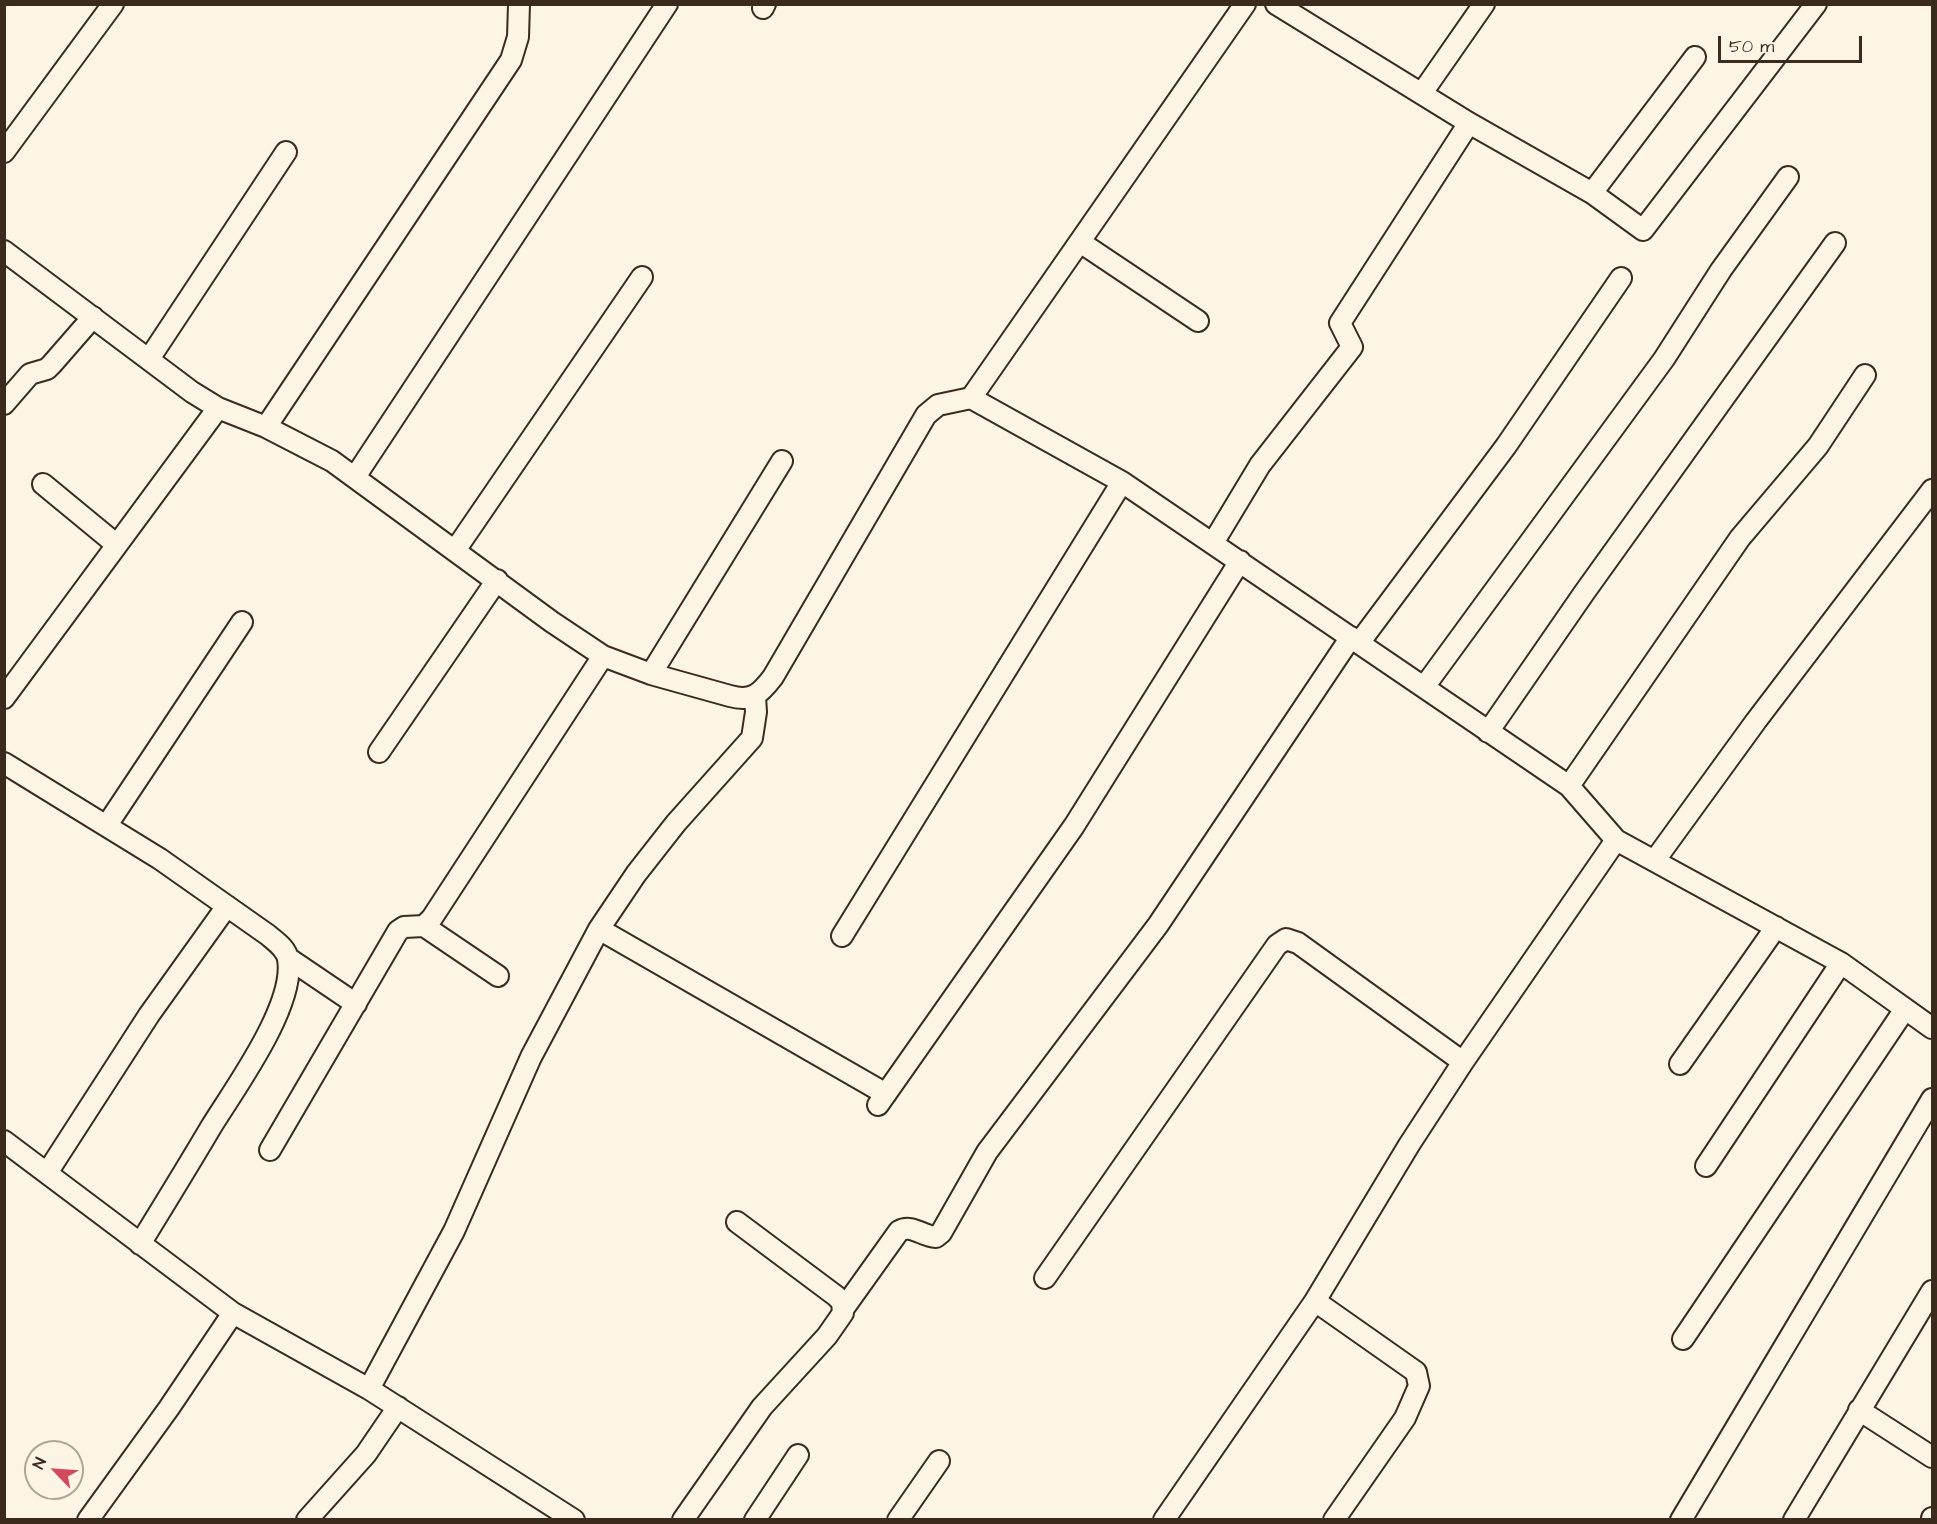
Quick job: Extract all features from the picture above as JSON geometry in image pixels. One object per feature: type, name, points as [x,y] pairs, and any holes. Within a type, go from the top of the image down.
[{"type":"street","points":[[4,152],[112,4]]},
{"type":"street","points":[[267,427],[511,60],[518,37],[519,4]]},
{"type":"street","points":[[356,477],[667,4]]},
{"type":"street","points":[[971,398],[1245,4]]},
{"type":"street","points":[[1276,4],[1469,123],[1592,193],[1643,230],[1816,4]]},
{"type":"street","points":[[1422,93],[1485,4]]},
{"type":"street","points":[[1592,193],[1695,57]]},
{"type":"street","points":[[1213,543],[1260,465],[1352,347],[1340,323],[1469,123]]},
{"type":"street","points":[[149,359],[286,152]]},
{"type":"street","points":[[1424,687],[1664,359],[1721,270],[1788,177]]},
{"type":"street","points":[[1080,242],[1198,321]]},
{"type":"street","points":[[1488,732],[1584,592],[1835,243]]},
{"type":"street","points":[[6,255],[218,408],[310,447],[356,477],[552,622],[603,656],[651,674],[739,698],[755,697]]},
{"type":"street","points":[[456,549],[642,277]]},
{"type":"street","points":[[682,1520],[762,1407],[827,1336],[898,1231],[904,1228],[913,1229],[936,1237],[941,1233],[987,1152],[1158,925],[1355,640],[1506,447],[1621,278]]},
{"type":"street","points":[[4,404],[30,374],[47,369],[93,317]]},
{"type":"street","points":[[1569,786],[1740,538],[1818,446],[1865,375]]},
{"type":"street","points":[[369,1389],[454,1232],[531,1058],[599,929],[636,874],[670,830],[752,738],[756,712],[755,697],[772,677],[926,415],[938,405],[971,398],[1122,482],[1569,786],[1616,840],[1840,963],[1932,1028]]},
{"type":"street","points":[[8,684],[117,545],[218,408]]},
{"type":"street","points":[[651,674],[782,461]]},
{"type":"street","points":[[842,936],[1122,482]]},
{"type":"street","points":[[43,484],[117,545]]},
{"type":"street","points":[[1655,860],[1756,721],[1932,490]]},
{"type":"street","points":[[599,929],[882,1099],[1074,826],[1240,561]]},
{"type":"street","points":[[379,752],[497,580]]},
{"type":"street","points":[[107,825],[242,622]]},
{"type":"street","points":[[424,927],[603,656]]},
{"type":"street","points":[[4,764],[107,825],[227,906],[282,946],[288,958],[285,992],[267,1035],[140,1244]]},
{"type":"street","points":[[1164,1520],[1315,1301],[1409,1145],[1463,1062],[1616,840]]},
{"type":"street","points":[[47,1173],[149,1015],[227,906]]},
{"type":"street","points":[[270,1150],[398,931],[404,927],[424,927],[498,976]]},
{"type":"street","points":[[1680,1064],[1776,927]]},
{"type":"street","points":[[1045,1278],[1277,945],[1286,939],[1298,943],[1463,1062]]},
{"type":"street","points":[[288,958],[356,1004]]},
{"type":"street","points":[[1706,1166],[1840,963]]},
{"type":"street","points":[[1683,1339],[1905,1009]]},
{"type":"street","points":[[1681,1520],[1932,1099]]},
{"type":"street","points":[[4,1141],[232,1313],[369,1389],[574,1520]]},
{"type":"street","points":[[737,1222],[836,1296],[844,1308]]},
{"type":"street","points":[[1794,1520],[1932,1291]]},
{"type":"street","points":[[1315,1301],[1416,1372],[1419,1386],[1404,1418],[1334,1520]]},
{"type":"street","points":[[88,1520],[169,1408],[232,1313]]},
{"type":"street","points":[[307,1520],[366,1454],[398,1407]]},
{"type":"street","points":[[1859,1410],[1932,1457]]},
{"type":"street","points":[[755,1520],[798,1455]]},
{"type":"street","points":[[898,1520],[939,1461]]}]
